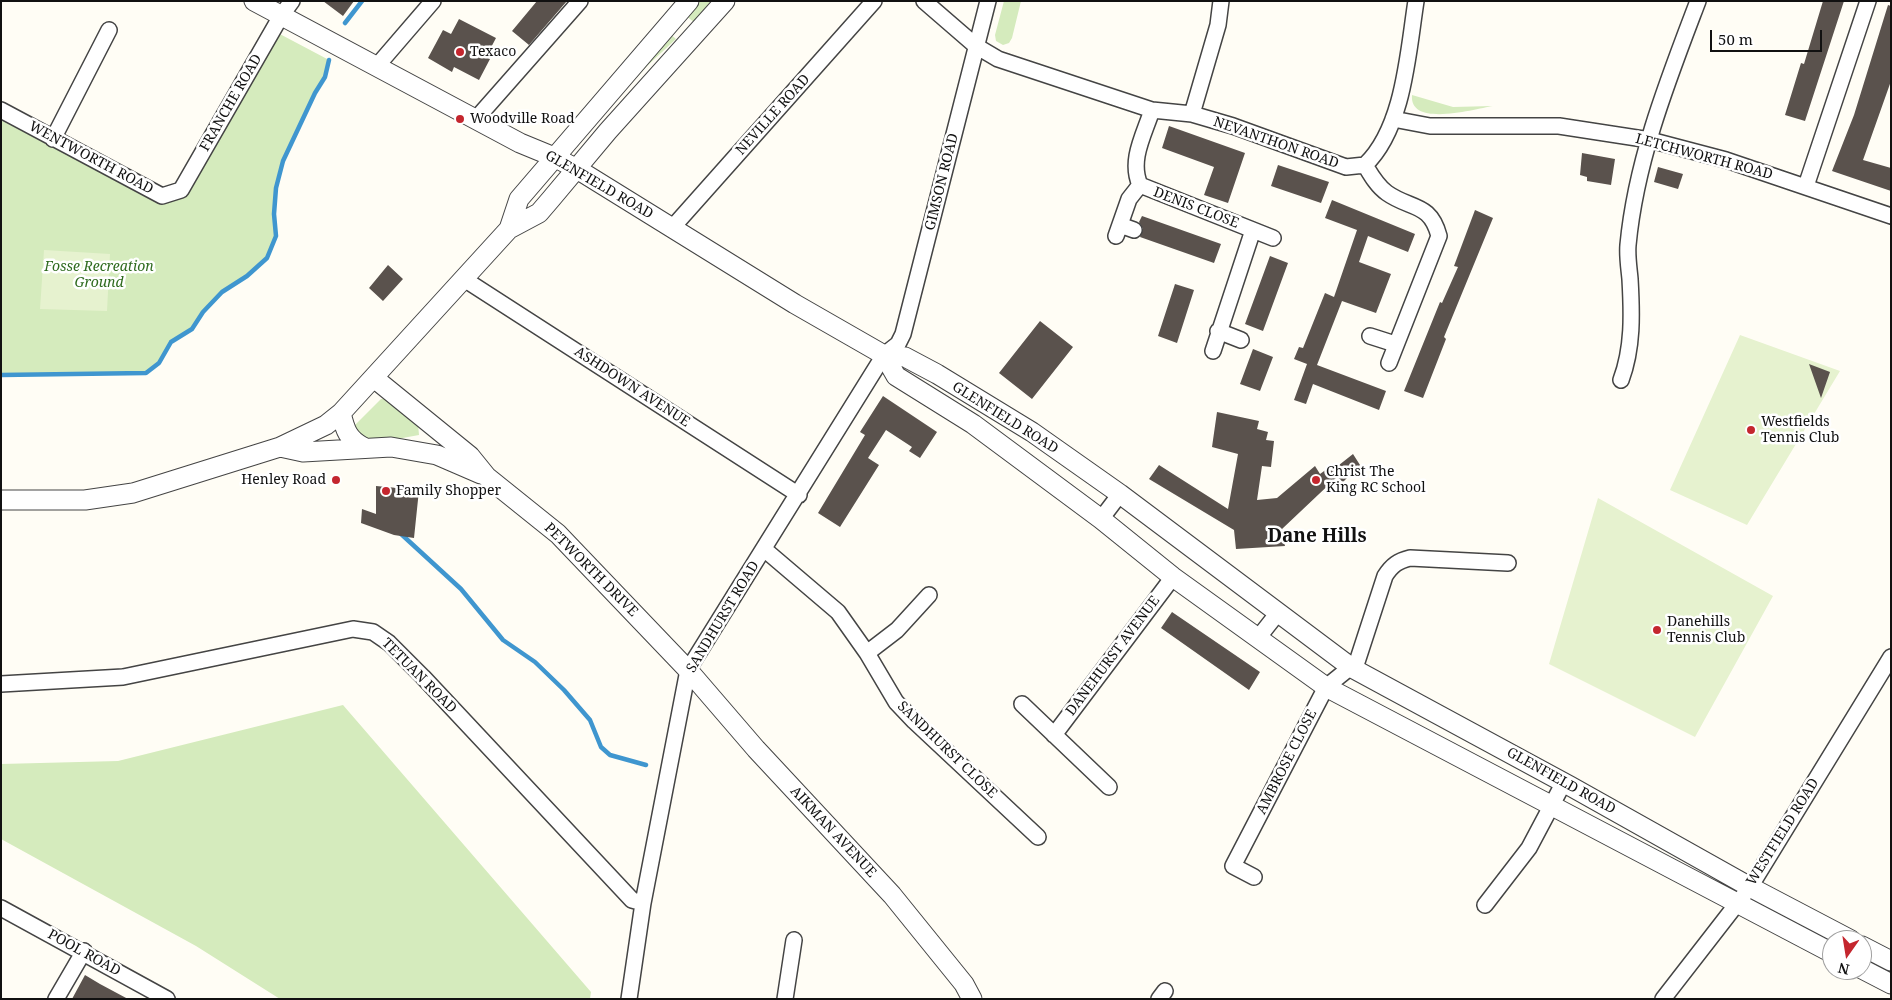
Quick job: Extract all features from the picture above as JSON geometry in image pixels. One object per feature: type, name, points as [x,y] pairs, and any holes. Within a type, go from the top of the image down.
[{"type":"street","name":"GLENFIELD ROAD","points":[[254,1],[286,9],[377,66],[520,143],[554,156],[795,304],[884,355],[905,358],[937,374],[1032,432],[1120,494],[1277,614],[1352,668],[1564,782],[1750,887],[1832,930]]},
{"type":"street","points":[[377,66],[433,1]]},
{"type":"street","points":[[476,119],[580,1]]},
{"type":"street","points":[[509,230],[520,199],[554,156],[690,1]]},
{"type":"street","points":[[1,500],[84,500],[133,493],[280,447],[326,425],[341,414],[509,230],[539,213],[725,1]]},
{"type":"street","name":"NEVILLE ROAD","points":[[672,228],[874,1]]},
{"type":"street","name":"NEVANTHON ROAD","points":[[924,1],[976,46],[998,59],[1152,110],[1192,114],[1233,126],[1346,167],[1365,165]]},
{"type":"street","name":"GIMSON ROAD","points":[[884,355],[898,344],[903,334],[988,1]]},
{"type":"street","points":[[1192,114],[1218,25],[1221,1]]},
{"type":"street","points":[[1389,363],[1439,236],[1435,222],[1421,208],[1387,194],[1376,183],[1365,165],[1374,156],[1392,119],[1402,85],[1416,1]]},
{"type":"street","points":[[1621,380],[1626,366],[1632,324],[1628,247],[1656,114],[1698,1]]},
{"type":"street","points":[[1806,186],[1868,1]]},
{"type":"street","name":"FRANCHE ROAD","points":[[181,190],[286,9]]},
{"type":"street","points":[[675,18],[693,36]]},
{"type":"street","points":[[53,139],[109,30]]},
{"type":"street","name":"WENTWORTH ROAD","points":[[1,110],[162,196],[181,190]]},
{"type":"street","name":"DENIS CLOSE","points":[[1152,110],[1135,160],[1136,177],[1140,185],[1273,238]]},
{"type":"street","name":"LETCHWORTH ROAD","points":[[1392,119],[1430,126],[1558,126],[1650,140],[1726,160],[1891,216]]},
{"type":"street","name":"DENIS CLOSE","points":[[1134,230],[1118,230],[1129,200],[1140,185]]},
{"type":"street","name":"DENIS CLOSE","points":[[1212,351],[1253,230]]},
{"type":"street","name":"ASHDOWN AVENUE","points":[[464,279],[799,495]]},
{"type":"street","points":[[1218,331],[1240,340]]},
{"type":"street","points":[[1370,336],[1395,344]]},
{"type":"street","name":"GLENFIELD ROAD","points":[[884,355],[896,376],[972,424],[1101,519],[1173,577],[1326,687],[1822,948]]},
{"type":"street","name":"SANDHURST ROAD","points":[[629,999],[642,902],[688,670],[799,495],[884,355]]},
{"type":"street","name":"PETWORTH DRIVE","points":[[374,378],[470,456],[487,477],[558,534],[688,670]]},
{"type":"street","points":[[341,414],[347,435],[352,441],[363,447]]},
{"type":"street","points":[[419,451],[434,426]]},
{"type":"street","name":"PETWORTH DRIVE","points":[[280,447],[304,452],[363,447],[391,447],[419,451],[457,463],[487,477]]},
{"type":"street","points":[[1101,519],[1120,494]]},
{"type":"street","name":"SANDHURST CLOSE","points":[[764,549],[838,612],[867,653],[896,702],[1038,837]]},
{"type":"street","points":[[1352,668],[1357,662],[1385,576],[1391,566],[1399,561],[1410,558],[1508,563]]},
{"type":"street","name":"DANEHURST AVENUE","points":[[1054,735],[1173,577]]},
{"type":"street","points":[[867,653],[897,630],[929,594]]},
{"type":"street","points":[[1258,638],[1277,614]]},
{"type":"street","name":"TETUAN ROAD","points":[[1,684],[123,678],[353,629],[373,632],[389,643],[423,677],[632,900],[642,902]]},
{"type":"street","name":"WESTFIELD ROAD","points":[[1663,999],[1750,887],[1891,657]]},
{"type":"street","name":"AMBROSE CLOSE","points":[[1254,877],[1233,866],[1326,687],[1352,668]]},
{"type":"street","name":"AIKMAN AVENUE","points":[[688,670],[756,749],[892,895],[964,984],[972,999]]},
{"type":"street","points":[[1022,704],[1109,787]]},
{"type":"street","points":[[1485,905],[1529,848],[1564,782]]},
{"type":"street","name":"POOL ROAD","points":[[1,908],[84,951],[167,999]]},
{"type":"street","points":[[785,999],[794,940]]},
{"type":"street","points":[[56,999],[84,951]]},
{"type":"street","points":[[1872,951],[1891,960]]},
{"type":"street","points":[[1872,974],[1891,984]]},
{"type":"green space","points":[[697,1],[714,1],[695,23],[685,15]]},
{"type":"green space","points":[[1004,1],[1021,1],[1012,38],[1009,43],[1003,45],[996,41],[995,35]]},
{"type":"green space","name":"Fosse Recreation Ground","points":[[276,32],[329,60],[325,77],[315,93],[283,161],[276,188],[274,214],[276,236],[267,258],[247,276],[222,292],[203,312],[192,329],[171,342],[159,363],[146,373],[1,375],[1,110],[163,196],[181,190]]},
{"type":"green space","points":[[668,32],[676,39],[647,66],[596,123]]},
{"type":"green space","points":[[1412,95],[1453,107],[1493,106],[1459,113],[1432,114],[1421,111],[1414,105]]},
{"type":"green space","points":[[44,250],[110,254],[107,311],[40,309]]},
{"type":"green space","name":"Westfields Tennis Club","points":[[1740,335],[1840,371],[1747,525],[1670,490]]},
{"type":"green space","points":[[387,398],[418,424],[419,435],[397,439],[361,438],[352,428],[381,399]]},
{"type":"green space","name":"Danehills Tennis Club","points":[[1598,498],[1773,596],[1695,737],[1549,664]]},
{"type":"green space","points":[[343,705],[591,992],[590,999],[280,999],[196,946],[1,839],[1,764],[118,761]]},
{"type":"building","points":[[323,1],[354,1],[343,16]]},
{"type":"building","points":[[537,1],[567,1],[529,45],[512,31]]},
{"type":"building","points":[[1823,1],[1844,1],[1805,121],[1785,115],[1801,63],[1804,64]]},
{"type":"building","points":[[1888,5],[1891,6],[1891,81],[1863,160],[1891,168],[1891,191],[1832,171],[1854,115]]},
{"type":"building","points":[[459,19],[496,38],[486,57],[490,59],[479,80],[454,67],[452,72],[428,58],[443,30],[451,34]]},
{"type":"building","points":[[1169,126],[1245,153],[1228,203],[1204,195],[1214,167],[1162,148]]},
{"type":"building","points":[[1582,153],[1615,159],[1611,185],[1587,181],[1587,177],[1580,175]]},
{"type":"building","points":[[1278,165],[1329,182],[1321,203],[1271,186]]},
{"type":"building","points":[[1658,167],[1683,174],[1678,189],[1654,182]]},
{"type":"building","points":[[1332,200],[1415,234],[1408,252],[1368,236],[1359,262],[1391,274],[1376,313],[1342,301],[1317,365],[1386,391],[1379,410],[1313,384],[1306,404],[1294,400],[1307,364],[1294,359],[1299,347],[1303,348],[1325,293],[1334,297],[1357,230],[1325,218]]},
{"type":"building","points":[[1475,210],[1493,218],[1444,337],[1446,339],[1423,398],[1404,391],[1440,302],[1442,303],[1458,267],[1454,266]]},
{"type":"building","points":[[1142,216],[1221,244],[1214,263],[1140,237],[1143,229],[1139,222]]},
{"type":"building","points":[[1270,256],[1288,263],[1263,331],[1245,324]]},
{"type":"building","points":[[388,265],[403,279],[383,301],[369,288]]},
{"type":"building","points":[[1175,284],[1194,290],[1177,343],[1158,336]]},
{"type":"building","points":[[1040,321],[1073,347],[1032,399],[999,373]]},
{"type":"building","points":[[1253,349],[1273,357],[1260,391],[1240,384]]},
{"type":"building","points":[[1809,364],[1830,372],[1821,398]]},
{"type":"building","points":[[883,396],[937,432],[920,458],[909,451],[912,447],[886,430],[868,458],[879,465],[840,527],[818,513],[865,435],[860,432]]},
{"type":"building","name":"Christ The King RC School","points":[[1217,412],[1259,421],[1257,429],[1268,432],[1266,440],[1274,441],[1271,467],[1262,466],[1257,500],[1277,498],[1315,466],[1320,474],[1331,466],[1334,469],[1353,454],[1360,465],[1343,482],[1337,477],[1282,529],[1285,546],[1236,549],[1234,530],[1149,479],[1159,465],[1228,509],[1238,454],[1212,447]]},
{"type":"building","points":[[376,486],[419,490],[414,538],[394,535],[361,523],[362,509],[376,514]]},
{"type":"building","points":[[1172,612],[1260,672],[1249,690],[1161,628]]},
{"type":"building","points":[[85,975],[100,984],[128,999],[72,999]]},
{"type":"waterway","points":[[345,23],[362,1]]},
{"type":"waterway","points":[[1,375],[146,373],[159,363],[171,342],[192,329],[203,312],[222,292],[247,276],[267,258],[276,236],[274,214],[276,188],[283,161],[315,93],[325,77],[329,60]]},
{"type":"waterway","points":[[400,533],[461,589],[503,640],[535,662],[564,690],[590,720],[601,747],[610,755],[646,765]]},
{"type":"place","name":"Texaco","points":[[460,52]]},
{"type":"place","name":"Woodville Road","points":[[460,119]]},
{"type":"place","name":"Westfields Tennis Club","points":[[1751,430]]},
{"type":"place","name":"Henley Road","points":[[336,480]]},
{"type":"place","name":"Christ The King RC School","points":[[1316,480]]},
{"type":"place","name":"Family Shopper","points":[[386,491]]},
{"type":"place","name":"Danehills Tennis Club","points":[[1657,630]]},
{"type":"district","name":"Dane Hills","points":[[1317,537]]}]
